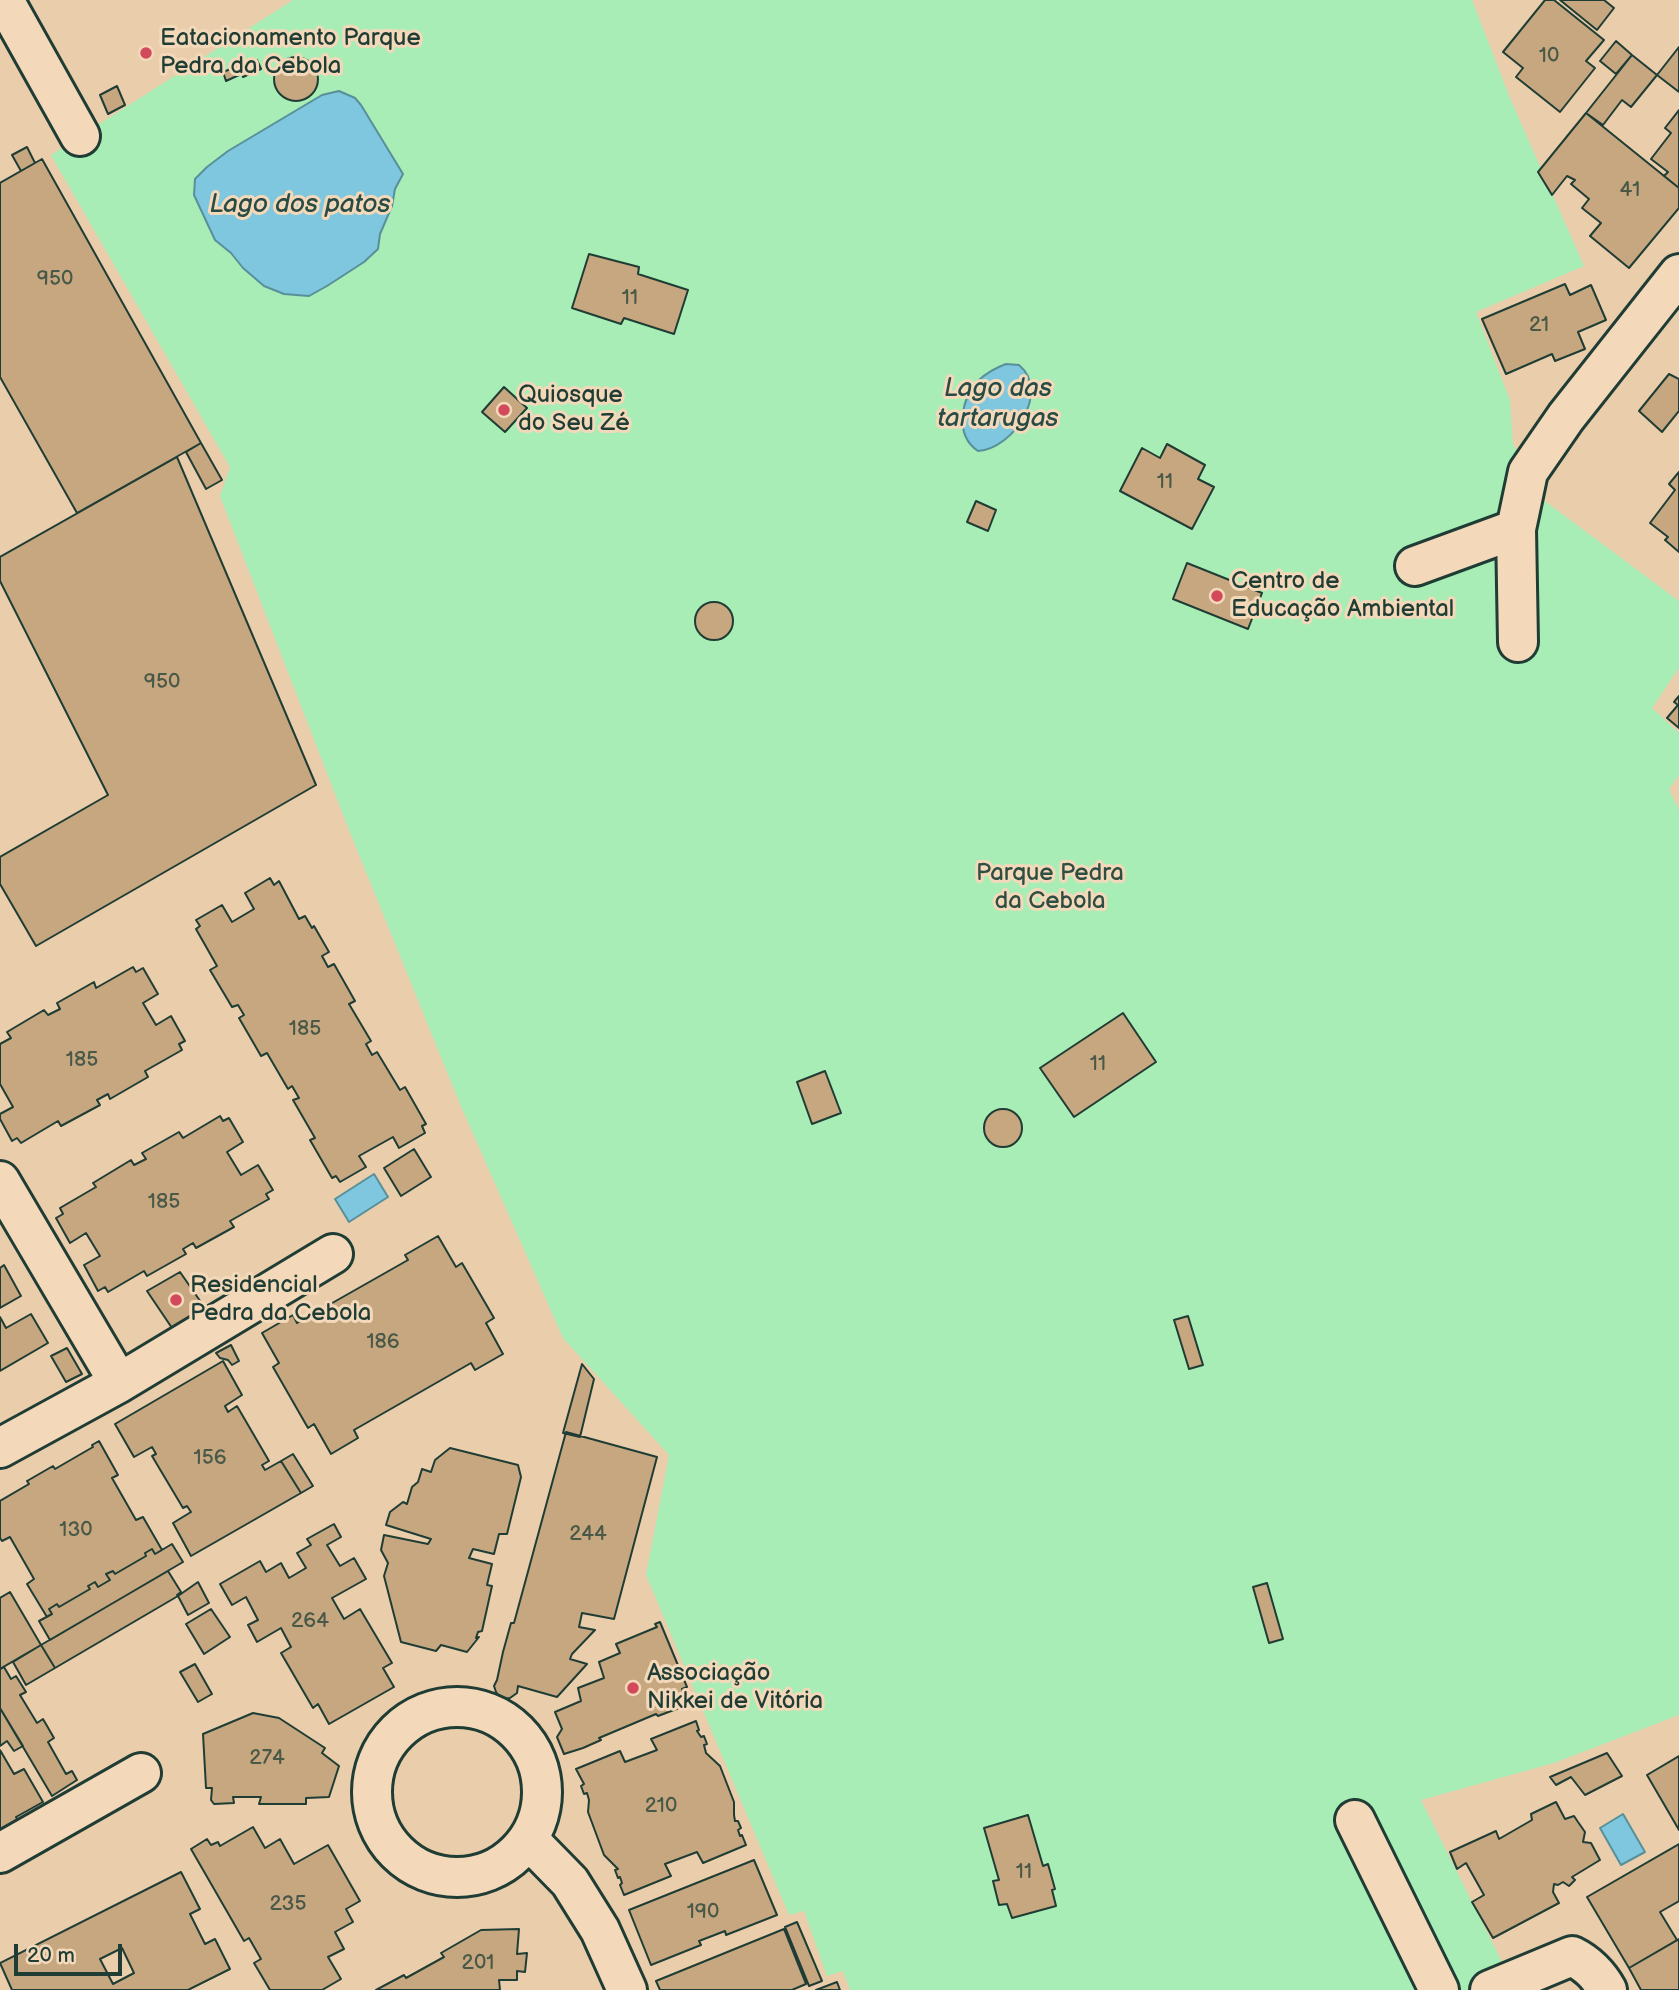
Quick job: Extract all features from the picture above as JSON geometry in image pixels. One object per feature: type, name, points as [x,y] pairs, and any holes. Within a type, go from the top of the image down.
[{"type":"street","points":[[4,0],[80,136]]},
{"type":"street","points":[[1518,642],[1516,529],[1528,472],[1566,417],[1679,274]]},
{"type":"street","points":[[1415,565],[1516,529]]},
{"type":"street","points":[[0,1181],[119,1383]]},
{"type":"street","points":[[0,1447],[119,1383],[333,1254]]},
{"type":"street","points":[[449,1706],[479,1709],[513,1727],[536,1759],[542,1787],[540,1811],[528,1839],[510,1859],[479,1875],[453,1878],[425,1872],[405,1860],[383,1836],[371,1801],[373,1770],[387,1740],[417,1714],[449,1706]]},
{"type":"street","points":[[0,1853],[141,1773]]},
{"type":"street","points":[[1355,1820],[1439,1990]]},
{"type":"street","points":[[528,1839],[570,1882],[600,1930],[627,1990]]},
{"type":"street","points":[[1490,1990],[1572,1956],[1586,1963],[1607,1990]]},
{"type":"green space","name":"Parque Pedra da Cebola","points":[[293,0],[1472,0],[1510,98],[1584,266],[1476,312],[1510,400],[1513,444],[1542,499],[1679,601],[1679,668],[1652,708],[1679,733],[1679,775],[1669,789],[1679,810],[1679,1715],[1554,1763],[1421,1800],[1516,1990],[850,1990],[843,1971],[827,1976],[804,1911],[789,1915],[646,1575],[669,1455],[563,1338],[460,1104],[347,825],[220,496],[230,467],[51,155]]},
{"type":"water","name":"Lago dos patos","points":[[339,91],[355,98],[361,105],[403,174],[395,189],[392,206],[380,234],[378,249],[364,262],[309,296],[284,294],[264,286],[215,240],[194,195],[195,179],[228,151],[322,95]]},
{"type":"water","name":"Lago das tartarugas","points":[[1006,364],[1019,365],[1028,376],[1031,390],[1029,404],[1024,417],[1004,441],[978,451],[965,436],[963,427],[967,397],[978,381]]},
{"type":"water","points":[[374,1174],[388,1197],[349,1222],[335,1199]]},
{"type":"water","points":[[1623,1814],[1645,1852],[1621,1865],[1600,1828]]},
{"type":"building","points":[[1545,0],[1554,0],[1604,40],[1586,61],[1595,68],[1560,112],[1516,77],[1523,68],[1503,52]]},
{"type":"building","points":[[1560,0],[1604,0],[1614,8],[1597,30]]},
{"type":"building","points":[[1616,41],[1632,55],[1616,74],[1600,61]]},
{"type":"building","points":[[1679,47],[1679,92],[1657,75]]},
{"type":"building","points":[[1632,55],[1657,75],[1631,107],[1622,100],[1603,125],[1586,113]]},
{"type":"building","points":[[296,57],[305,58],[312,63],[317,70],[317,88],[312,95],[305,100],[296,101],[287,100],[280,95],[275,88],[274,79],[275,70],[280,63],[287,58]]},
{"type":"building","points":[[257,60],[261,69],[243,77],[239,67]]},
{"type":"building","points":[[236,67],[239,75],[226,81],[223,72]]},
{"type":"building","points":[[117,86],[125,105],[108,114],[100,95]]},
{"type":"building","points":[[1679,110],[1679,188],[1664,176],[1668,172],[1651,159],[1671,133],[1665,128]]},
{"type":"building","points":[[1586,113],[1679,188],[1679,208],[1629,268],[1590,236],[1601,223],[1582,208],[1589,199],[1571,184],[1575,180],[1567,176],[1552,195],[1538,172]]},
{"type":"building","points":[[27,147],[35,163],[21,171],[12,155]]},
{"type":"building","points":[[42,159],[201,443],[77,513],[0,377],[0,183]]},
{"type":"building","points":[[589,254],[639,267],[638,274],[688,290],[674,334],[624,318],[621,324],[572,308]]},
{"type":"building","points":[[1565,284],[1570,295],[1591,285],[1606,320],[1578,332],[1585,349],[1555,361],[1552,354],[1506,374],[1482,319]]},
{"type":"building","points":[[1669,374],[1679,379],[1679,411],[1662,432],[1639,411]]},
{"type":"building","name":"Quiosque do Seu Zé","points":[[504,387],[527,408],[505,432],[482,412]]},
{"type":"building","points":[[201,443],[222,480],[206,489],[186,452]]},
{"type":"building","points":[[1167,444],[1205,465],[1198,479],[1214,487],[1192,529],[1120,491],[1142,448],[1160,458]]},
{"type":"building","points":[[177,457],[316,785],[36,946],[0,884],[0,857],[108,795],[0,581],[0,557]]},
{"type":"building","points":[[1679,472],[1679,552],[1665,540],[1668,537],[1650,523],[1675,490],[1669,484]]},
{"type":"building","points":[[976,501],[996,510],[988,531],[967,522]]},
{"type":"building","name":"Centro de Educação Ambiental","points":[[1187,563],[1262,593],[1248,629],[1173,599]]},
{"type":"building","points":[[714,602],[727,608],[733,621],[727,634],[714,640],[701,634],[695,621],[701,608]]},
{"type":"building","points":[[1679,696],[1679,728],[1667,718],[1678,705],[1674,702]]},
{"type":"building","points":[[270,878],[274,885],[279,881],[299,919],[305,916],[312,928],[314,926],[329,952],[322,956],[328,967],[334,964],[355,1001],[349,1004],[371,1041],[366,1044],[372,1055],[377,1052],[400,1090],[405,1087],[426,1124],[422,1126],[425,1133],[399,1148],[393,1137],[359,1156],[366,1167],[340,1182],[336,1176],[332,1178],[310,1140],[315,1138],[293,1100],[299,1098],[292,1086],[288,1089],[267,1053],[261,1056],[239,1018],[244,1015],[238,1005],[232,1007],[210,970],[217,966],[196,929],[200,926],[196,920],[222,905],[232,922],[254,909],[245,893]]},
{"type":"building","points":[[133,967],[136,972],[143,968],[158,994],[143,1003],[156,1025],[171,1016],[185,1041],[179,1044],[182,1050],[145,1071],[148,1077],[110,1099],[108,1094],[97,1100],[100,1105],[61,1126],[58,1121],[21,1143],[17,1138],[12,1141],[0,1119],[0,1114],[13,1107],[0,1084],[0,1044],[11,1038],[7,1032],[44,1010],[48,1015],[60,1009],[57,1003],[94,982],[96,988]]},
{"type":"building","points":[[1123,1013],[1156,1062],[1074,1117],[1040,1068]]},
{"type":"building","points":[[825,1071],[841,1113],[812,1124],[797,1082]]},
{"type":"building","points":[[1003,1109],[1016,1115],[1022,1128],[1016,1141],[1003,1147],[990,1141],[984,1128],[990,1115]]},
{"type":"building","points":[[220,1116],[223,1121],[229,1118],[243,1142],[227,1152],[241,1175],[258,1165],[273,1190],[266,1194],[269,1199],[230,1221],[234,1227],[196,1248],[193,1243],[183,1249],[186,1254],[147,1276],[144,1271],[108,1292],[105,1287],[98,1291],[84,1265],[100,1256],[86,1233],[70,1243],[56,1218],[63,1214],[60,1208],[96,1187],[93,1183],[131,1160],[134,1165],[146,1159],[142,1153],[179,1132],[183,1138]]},
{"type":"building","points":[[414,1149],[431,1177],[401,1196],[384,1168]]},
{"type":"building","points":[[438,1236],[456,1267],[462,1263],[494,1318],[486,1323],[503,1354],[475,1370],[471,1363],[354,1430],[358,1438],[331,1454],[314,1424],[308,1428],[273,1367],[279,1363],[262,1333],[293,1315],[297,1323],[408,1260],[405,1255]]},
{"type":"building","points":[[4,1265],[21,1296],[0,1308],[0,1268]]},
{"type":"building","name":"Residencial Pedra da Cebola","points":[[180,1272],[205,1308],[172,1328],[147,1291]]},
{"type":"building","points":[[31,1314],[48,1343],[0,1371],[0,1317],[6,1328]]},
{"type":"building","points":[[1188,1316],[1203,1365],[1189,1369],[1174,1320]]},
{"type":"building","points":[[231,1345],[239,1361],[232,1365],[216,1353]]},
{"type":"building","points":[[67,1348],[82,1374],[66,1382],[51,1356]]},
{"type":"building","points":[[223,1361],[242,1395],[225,1406],[228,1412],[237,1406],[269,1461],[262,1465],[265,1470],[281,1461],[301,1493],[191,1556],[173,1523],[191,1512],[187,1506],[183,1508],[152,1456],[156,1454],[152,1447],[134,1457],[115,1424]]},
{"type":"building","points":[[582,1364],[594,1379],[580,1437],[563,1433]]},
{"type":"building","points":[[566,1432],[657,1457],[614,1619],[582,1613],[579,1627],[595,1630],[570,1659],[587,1664],[557,1697],[518,1686],[517,1693],[510,1698],[501,1699],[494,1686]]},
{"type":"building","points":[[99,1441],[118,1475],[112,1478],[136,1520],[143,1517],[162,1550],[155,1554],[152,1549],[145,1553],[146,1556],[115,1574],[113,1571],[106,1574],[110,1580],[98,1587],[95,1582],[88,1586],[90,1589],[59,1607],[57,1604],[49,1609],[52,1614],[47,1617],[27,1584],[34,1579],[10,1537],[2,1541],[0,1538],[0,1501],[29,1484],[27,1481],[53,1466],[55,1469]]},
{"type":"building","points":[[450,1448],[518,1465],[521,1477],[507,1534],[499,1534],[494,1554],[473,1549],[469,1558],[492,1564],[487,1585],[492,1586],[482,1631],[478,1632],[476,1638],[479,1637],[467,1652],[441,1645],[436,1651],[401,1642],[384,1576],[388,1563],[381,1550],[384,1535],[428,1544],[431,1539],[386,1525],[390,1512],[403,1502],[407,1504],[412,1487],[418,1482],[422,1469],[431,1472],[435,1460]]},
{"type":"building","points":[[293,1454],[313,1486],[301,1493],[281,1461]]},
{"type":"building","points":[[334,1524],[341,1537],[327,1545],[340,1566],[354,1558],[366,1579],[332,1598],[344,1619],[360,1609],[392,1663],[383,1668],[394,1687],[329,1724],[318,1704],[313,1708],[281,1653],[291,1647],[281,1628],[257,1642],[248,1625],[258,1620],[246,1597],[232,1605],[220,1584],[260,1561],[266,1572],[281,1563],[289,1578],[306,1568],[297,1553],[311,1545],[307,1539]]},
{"type":"building","points":[[172,1544],[183,1562],[50,1640],[39,1621],[52,1614],[49,1609],[57,1604],[59,1607],[90,1589],[88,1586],[95,1582],[98,1587],[110,1580],[106,1574],[113,1571],[115,1574],[146,1556],[145,1553],[152,1549],[155,1554]]},
{"type":"building","points":[[168,1571],[181,1592],[178,1596],[55,1668],[41,1645]]},
{"type":"building","points":[[198,1582],[209,1603],[188,1615],[178,1596]]},
{"type":"building","points":[[1267,1583],[1283,1639],[1269,1643],[1253,1587]]},
{"type":"building","points":[[10,1592],[41,1645],[0,1669],[0,1598]]},
{"type":"building","points":[[211,1609],[230,1637],[204,1654],[186,1624]]},
{"type":"building","name":"Associação Nikkei de Vitória","points":[[660,1622],[687,1687],[682,1689],[687,1705],[658,1716],[656,1714],[564,1754],[557,1737],[562,1729],[555,1712],[581,1701],[578,1688],[604,1678],[599,1662],[620,1653],[616,1644],[657,1627],[655,1624]]},
{"type":"building","points":[[41,1645],[55,1668],[26,1685],[13,1662]]},
{"type":"building","points":[[195,1664],[212,1694],[198,1702],[180,1672]]},
{"type":"building","points":[[4,1667],[11,1679],[16,1676],[26,1692],[20,1695],[37,1723],[43,1719],[54,1738],[48,1742],[66,1774],[72,1771],[77,1780],[52,1796],[0,1708],[0,1669]]},
{"type":"building","points":[[0,1708],[23,1746],[14,1751],[7,1741],[0,1746]]},
{"type":"building","points":[[253,1713],[279,1718],[325,1748],[322,1753],[339,1766],[329,1797],[306,1798],[306,1804],[259,1804],[261,1797],[233,1797],[234,1803],[214,1804],[211,1800],[212,1788],[206,1788],[203,1734]]},
{"type":"building","points":[[696,1721],[697,1731],[701,1737],[704,1736],[707,1744],[704,1745],[706,1753],[720,1766],[734,1802],[735,1821],[738,1821],[740,1836],[742,1835],[746,1845],[703,1863],[697,1852],[665,1864],[671,1876],[624,1895],[620,1877],[618,1878],[615,1870],[618,1869],[604,1855],[588,1812],[587,1793],[584,1794],[581,1786],[584,1784],[576,1769],[620,1751],[625,1762],[657,1750],[651,1739]]},
{"type":"building","points":[[0,1750],[14,1774],[24,1769],[43,1802],[16,1817],[20,1824],[0,1836]]},
{"type":"building","points":[[1607,1753],[1622,1776],[1585,1795],[1571,1777],[1556,1785],[1550,1777]]},
{"type":"building","points":[[1679,1756],[1679,1830],[1647,1775]]},
{"type":"building","points":[[1556,1802],[1565,1819],[1574,1816],[1585,1832],[1583,1842],[1591,1843],[1600,1860],[1572,1877],[1575,1880],[1569,1886],[1563,1882],[1554,1884],[1553,1892],[1559,1903],[1493,1938],[1472,1902],[1484,1895],[1466,1863],[1457,1869],[1450,1852],[1496,1831],[1499,1839],[1532,1820],[1531,1814]]},
{"type":"building","points":[[1028,1815],[1043,1866],[1048,1864],[1055,1889],[1052,1890],[1056,1906],[1012,1918],[1007,1904],[999,1905],[993,1881],[999,1880],[984,1828]]},
{"type":"building","points":[[253,1827],[265,1848],[280,1839],[294,1864],[328,1845],[360,1901],[346,1909],[353,1922],[335,1932],[344,1949],[328,1957],[341,1979],[322,1990],[270,1990],[254,1963],[261,1959],[249,1938],[244,1941],[191,1849],[207,1839],[211,1845],[218,1842],[220,1846]]},
{"type":"building","points":[[1679,1844],[1679,1901],[1660,1912],[1677,1940],[1629,1968],[1587,1897]]},
{"type":"building","points":[[754,1860],[777,1915],[726,1935],[725,1931],[699,1941],[701,1945],[651,1965],[629,1910]]},
{"type":"building","points":[[181,1872],[200,1909],[190,1914],[205,1944],[215,1939],[230,1969],[188,1990],[12,1990],[0,1963]],"holes":[[[122,1948],[134,1973],[113,1984],[100,1959]]]},
{"type":"building","points":[[797,1922],[822,1981],[809,1986],[785,1927]]},
{"type":"building","points":[[519,1929],[517,1954],[527,1953],[525,1972],[517,1971],[517,1980],[499,1980],[500,1990],[376,1990],[404,1975],[406,1978],[444,1957],[441,1953],[481,1930]]},
{"type":"building","points":[[784,1929],[806,1984],[792,1990],[660,1990],[656,1981]]},
{"type":"building","points":[[1679,1939],[1679,1990],[1641,1990],[1629,1968]]},
{"type":"building","points":[[837,1982],[840,1990],[816,1990]]},
{"type":"place","name":"Eatacionamento Parque Pedra da Cebola","points":[[146,53]]},
{"type":"place","name":"Quiosque do Seu Zé","points":[[504,410]]},
{"type":"place","name":"Centro de Educação Ambiental","points":[[1217,596]]},
{"type":"place","name":"Residencial Pedra da Cebola","points":[[176,1300]]},
{"type":"place","name":"Associação Nikkei de Vitória","points":[[633,1688]]}]
